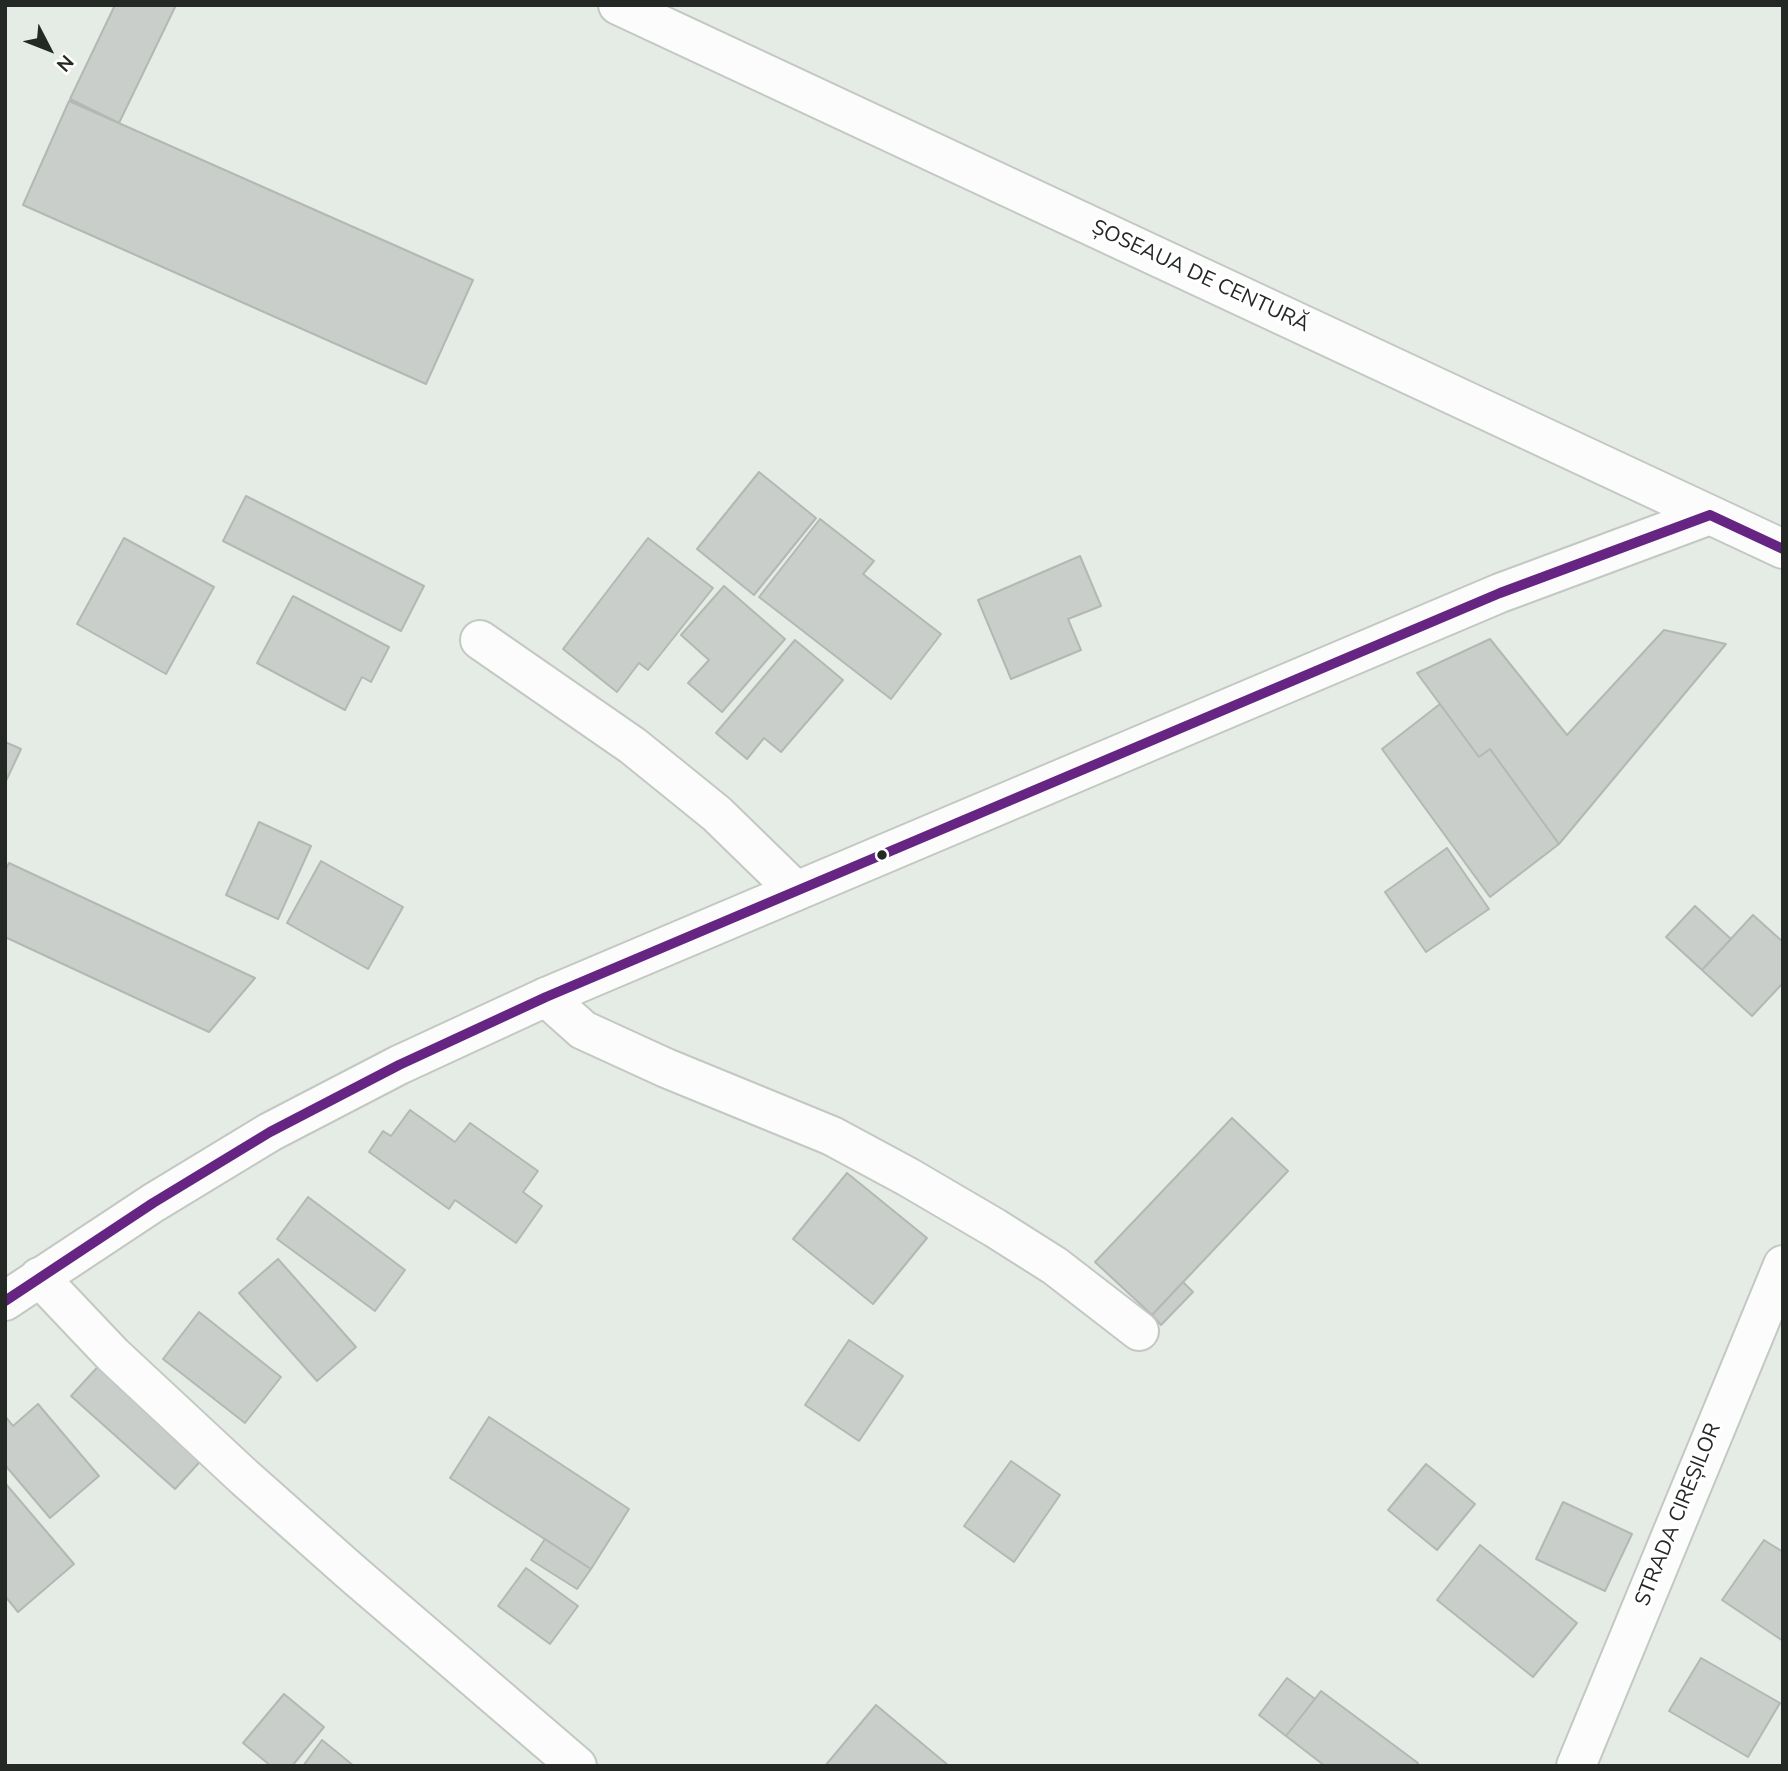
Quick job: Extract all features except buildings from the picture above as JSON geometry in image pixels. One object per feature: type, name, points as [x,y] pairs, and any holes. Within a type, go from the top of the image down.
[{"type":"main road","name":"ȘOSEAUA DE CENTURĂ","points":[[618,5],[1783,549]]},
{"type":"main road","points":[[5,1301],[153,1203],[270,1132],[399,1065],[546,997],[1500,593],[1710,515]]},
{"type":"main road","points":[[480,640],[633,746],[717,814],[796,891]]},
{"type":"main road","points":[[546,997],[583,1031],[832,1136],[908,1177],[1055,1266],[1139,1331]]},
{"type":"main road","name":"STRADA CIREȘILOR","points":[[1576,1766],[1783,1265]]},
{"type":"main road","points":[[39,1277],[113,1355],[244,1478],[577,1766]]},
{"type":"transit line","points":[[1710,515],[1783,549]]},
{"type":"transit line","points":[[5,1301],[153,1203],[270,1132],[399,1065],[546,997],[1500,593],[1710,515]]}]
